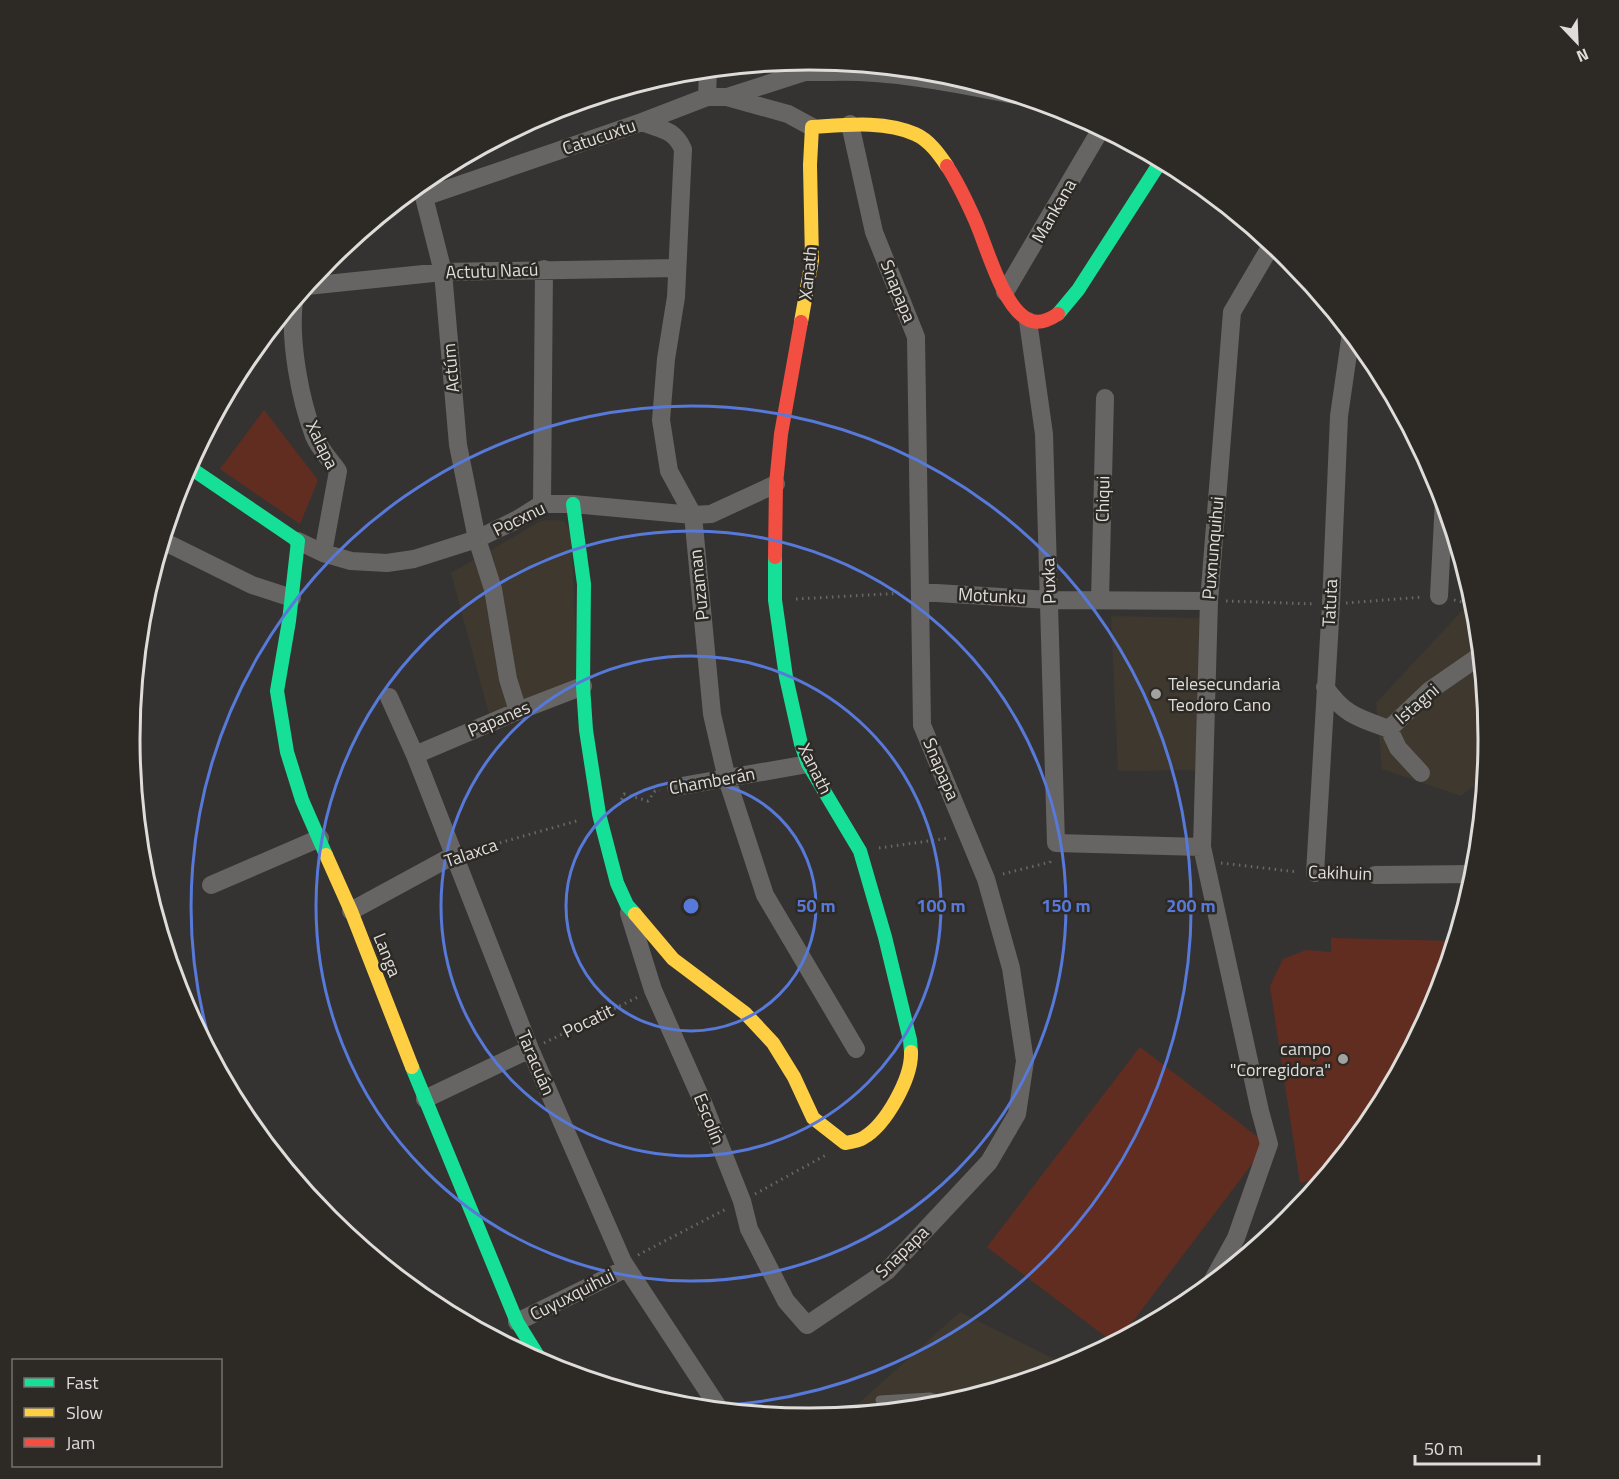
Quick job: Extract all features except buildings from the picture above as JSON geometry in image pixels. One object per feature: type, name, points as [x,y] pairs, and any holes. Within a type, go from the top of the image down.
[{"type":"street","points":[[726,97],[805,72],[842,71]]},
{"type":"street","points":[[707,97],[708,78]]},
{"type":"street","name":"Catucuxtu","points":[[424,196],[642,122],[707,97],[726,97],[788,114],[812,126]]},
{"type":"street","name":"Puzaman","points":[[642,122],[670,131],[678,138],[683,149],[676,297],[666,359],[661,420],[669,471],[693,515],[712,714],[727,779],[765,895],[856,1049]]},
{"type":"street","points":[[812,126],[850,124],[918,134],[936,151],[960,186],[1005,292],[1019,313],[1028,321],[1044,321],[1062,311],[1157,168]]},
{"type":"street","name":"Snapapa","points":[[807,1325],[887,1271],[989,1162],[1017,1114],[1025,1061],[1011,968],[986,879],[922,725],[916,337],[874,232],[850,124]]},
{"type":"street","name":"Xanath","points":[[573,504],[584,584],[583,686],[586,730],[599,814],[617,883],[627,905],[673,959],[745,1013],[773,1043],[794,1077],[813,1118],[845,1143],[862,1139],[876,1128],[902,1090],[911,1063],[910,1040],[885,937],[860,851],[808,764],[801,744],[786,677],[775,600],[776,484],[781,435],[812,260],[810,165],[812,126]]},
{"type":"street","name":"Mankana","points":[[1005,292],[1097,135]]},
{"type":"street","name":"Actúm","points":[[424,196],[442,272],[458,445],[477,539]]},
{"type":"street","name":"Puxnunquihui","points":[[1220,1268],[1236,1238],[1269,1144],[1203,854],[1209,601],[1232,312],[1267,252]]},
{"type":"street","name":"Actutu Nacú","points":[[319,285],[442,272],[677,268]]},
{"type":"street","points":[[542,504],[544,269]]},
{"type":"street","name":"Xalapa","points":[[292,317],[302,396],[315,438],[338,471],[323,554]]},
{"type":"street","name":"Puxka","points":[[1028,321],[1044,434],[1056,843]]},
{"type":"street","name":"Tatuta","points":[[1315,873],[1339,416],[1349,345]]},
{"type":"street","name":"Chiqui","points":[[1100,600],[1105,398]]},
{"type":"street","points":[[196,472],[298,541]]},
{"type":"street","name":"Pocxnu","points":[[298,541],[323,554],[351,561],[387,563],[414,559],[477,539],[518,519],[542,504],[573,504],[693,515],[711,514],[776,484]]},
{"type":"street","points":[[1439,596],[1443,523]]},
{"type":"street","points":[[477,539],[493,589],[508,679],[518,711]]},
{"type":"street","name":"Langa","points":[[298,541],[292,598],[277,691],[287,752],[302,800],[351,911],[517,1322],[534,1349]]},
{"type":"street","points":[[170,544],[252,585],[292,598]]},
{"type":"street","name":"Motunku","points":[[921,592],[1049,600],[1209,601]]},
{"type":"street","name":"Istagni","points":[[1325,687],[1334,701],[1348,713],[1389,729],[1429,691],[1474,660]]},
{"type":"street","name":"Papanes","points":[[415,755],[583,686]]},
{"type":"street","name":"Taracuán","points":[[389,697],[415,755],[530,1050],[627,1268],[715,1402]]},
{"type":"street","points":[[1389,729],[1398,748],[1421,772]]},
{"type":"street","name":"Chamberán","points":[[676,787],[808,764]]},
{"type":"street","points":[[211,885],[320,838]]},
{"type":"street","points":[[1056,843],[1203,854]]},
{"type":"street","name":"Talaxca","points":[[351,911],[454,855]]},
{"type":"street","name":"Cakihuin","points":[[1375,875],[1465,874]]},
{"type":"street","name":"Escolín","points":[[627,905],[653,990],[704,1105],[742,1201],[749,1229],[786,1301],[807,1325]]},
{"type":"street","points":[[425,1099],[530,1050]]},
{"type":"street","name":"Cuyuxquihui","points":[[517,1322],[627,1268]]},
{"type":"lane","points":[[880,1400],[927,1398]]},
{"type":"path","points":[[414,200],[424,196]]},
{"type":"path","points":[[775,600],[921,592]]},
{"type":"path","name":"Chamberán","points":[[597,800],[616,809],[624,794],[648,801],[656,792],[676,787]]},
{"type":"path","name":"Talaxca","points":[[454,855],[599,814]]},
{"type":"path","points":[[860,851],[970,836]]},
{"type":"path","points":[[986,879],[1050,862],[1056,843]]},
{"type":"path","name":"Cakihuin","points":[[1203,854],[1315,873],[1375,875]]},
{"type":"path","name":"Pocatit","points":[[530,1050],[653,990]]},
{"type":"shaded area","points":[[264,410],[318,480],[300,524],[220,469]]},
{"type":"shaded area","points":[[541,521],[564,521],[571,531],[578,685],[490,718],[451,573]]},
{"type":"shaded area","points":[[1466,607],[1477,696],[1477,783],[1461,796],[1382,769],[1376,703]]},
{"type":"shaded area","name":"Telesecundaria Teodoro Cano","points":[[1111,616],[1199,618],[1197,770],[1118,771]]},
{"type":"shaded area","name":"campo \"Corregidora\"","points":[[1331,938],[1447,941],[1428,996],[1389,1074],[1340,1147],[1313,1180],[1300,1183],[1270,986],[1283,959],[1306,950],[1331,952]]},
{"type":"shaded area","points":[[1140,1047],[1267,1144],[1128,1328],[1108,1338],[987,1247]]},
{"type":"shaded area","points":[[960,1312],[1058,1361],[983,1386],[940,1396],[897,1403],[858,1407],[858,1404]]},
{"type":"traffic: fast","points":[[1058,314],[1078,290],[1157,168]]},
{"type":"traffic: fast","points":[[196,472],[298,541],[289,621],[277,691],[287,752],[302,800],[326,855]]},
{"type":"traffic: fast","points":[[573,504],[584,584],[583,686],[586,730],[599,814],[617,883],[627,905],[635,914]]},
{"type":"traffic: fast","points":[[775,557],[775,600],[786,677],[801,744],[808,764],[860,851],[885,937],[911,1052]]},
{"type":"traffic: fast","points":[[412,1067],[517,1322],[534,1349]]},
{"type":"traffic: slow","points":[[801,322],[812,260],[810,165],[812,127],[877,125],[903,130],[925,140],[947,166]]},
{"type":"traffic: slow","points":[[326,855],[351,911],[412,1067]]},
{"type":"traffic: slow","points":[[635,914],[673,959],[745,1013],[773,1043],[794,1077],[813,1118],[845,1143],[857,1141],[872,1132],[889,1112],[907,1075],[911,1052]]},
{"type":"traffic: jam","points":[[947,166],[969,206],[1003,289],[1018,312],[1035,322],[1058,314]]},
{"type":"traffic: jam","points":[[775,557],[776,484],[781,434],[801,322]]},
{"type":"place","name":"Telesecundaria Teodoro Cano","points":[[1156,694]]},
{"type":"place","name":"campo \"Corregidora\"","points":[[1343,1059]]}]
